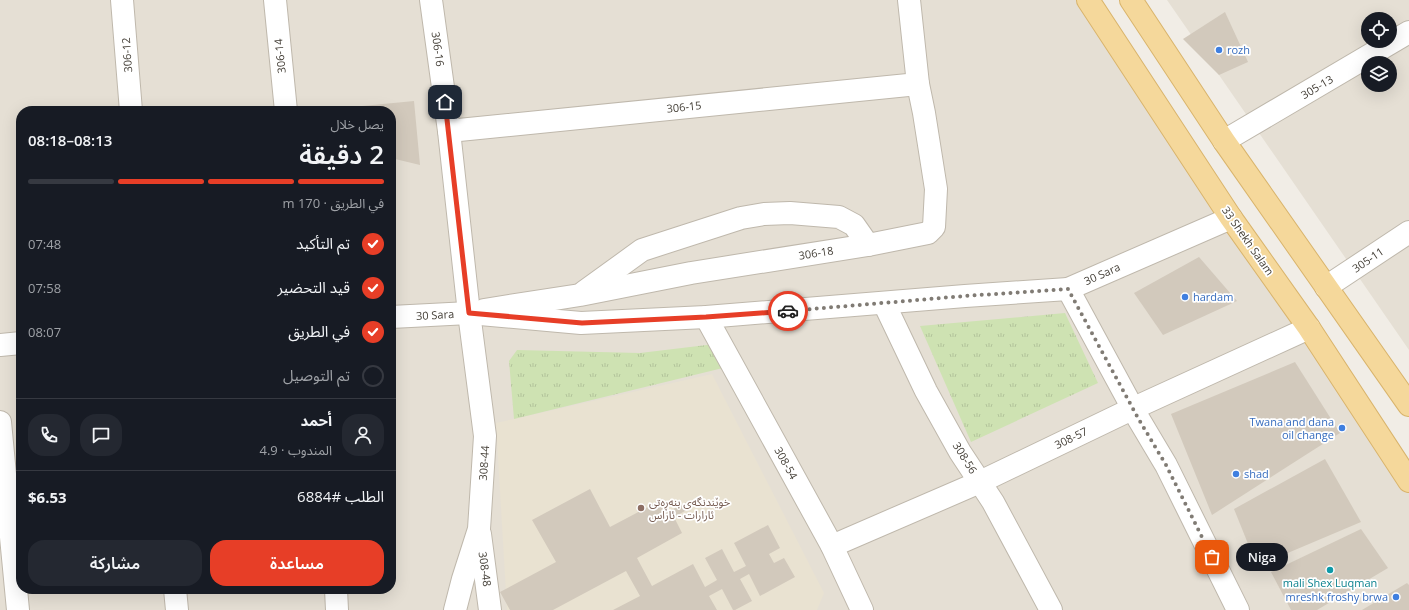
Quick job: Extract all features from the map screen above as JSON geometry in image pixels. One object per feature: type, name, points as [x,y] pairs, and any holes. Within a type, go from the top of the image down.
[{"type":"main road","name":"33 Shekh Salam","points":[[1088,0],[1231,218],[1309,328],[1409,481]]},
{"type":"main road","points":[[1133,1],[1224,141],[1409,405]]},
{"type":"street","name":"306-12","points":[[122,0],[131,106]]},
{"type":"street","name":"306-14","points":[[274,0],[285,106]]},
{"type":"street","name":"306-16","points":[[431,0],[449,131],[469,313]]},
{"type":"street","name":"306-18","points":[[469,313],[580,295],[691,273],[868,245],[928,233],[934,227],[936,189],[918,84],[909,0]]},
{"type":"street","name":"305-13","points":[[1224,141],[1409,32]]},
{"type":"street","name":"306-15","points":[[449,131],[918,84]]},
{"type":"street","points":[[580,295],[642,250],[742,218],[756,215],[790,213],[839,217],[854,225],[868,245]]},
{"type":"street","name":"30 Sara","points":[[396,317],[469,313],[582,323],[706,317],[1068,289],[1231,218]]},
{"type":"street","name":"305-11","points":[[1326,287],[1409,232]]},
{"type":"street","points":[[1068,289],[1166,465],[1238,610]]},
{"type":"street","name":"308-56","points":[[884,303],[926,391],[960,452],[993,502],[1051,610]]},
{"type":"street","name":"308-44","points":[[456,610],[463,579],[479,529],[485,436],[469,313]]},
{"type":"street","name":"308-54","points":[[706,317],[832,546],[862,610]]},
{"type":"street","name":"308-57","points":[[832,546],[980,482],[1134,408],[1309,328]]},
{"type":"street","points":[[0,345],[16,343]]},
{"type":"street","points":[[0,422],[16,589]]},
{"type":"street","name":"308-48","points":[[479,529],[490,610]]},
{"type":"street","points":[[16,594],[18,610]]},
{"type":"street","points":[[175,594],[177,610]]},
{"type":"street","points":[[336,594],[338,610]]},
{"type":"shaded area","points":[[0,0],[1087,0],[1409,491],[1409,610],[0,610]]},
{"type":"shaded area","points":[[1167,0],[1409,0],[1409,350]]},
{"type":"shaded area","name":"خوێندنگەی بنەڕەتی ئارارات - ئاراس","points":[[712,374],[824,593],[817,610],[507,610],[496,423]]},
{"type":"green space","points":[[1065,313],[1098,383],[971,442],[920,326]]},
{"type":"green space","points":[[715,344],[727,367],[514,419],[509,361],[517,350],[640,353]]},
{"type":"building","name":"rozh","points":[[1225,12],[1248,62],[1219,75],[1183,39]]},
{"type":"building","points":[[414,101],[420,165],[396,159],[396,106],[362,106]]},
{"type":"building","name":"hardam","points":[[1199,257],[1237,301],[1163,335],[1134,293]]},
{"type":"building","name":"shad","points":[[1295,362],[1340,433],[1212,515],[1171,414]]},
{"type":"building","points":[[1325,459],[1361,522],[1257,566],[1234,509]]},
{"type":"building","points":[[590,489],[610,527],[663,499],[670,511],[690,500],[694,506],[674,517],[682,533],[637,558],[652,586],[693,564],[705,587],[717,580],[705,558],[722,549],[734,572],[746,566],[734,543],[768,525],[780,548],[769,554],[774,563],[784,558],[795,577],[760,596],[749,574],[740,579],[752,601],[735,610],[733,610],[722,589],[709,596],[717,610],[613,610],[640,596],[626,571],[553,610],[510,610],[500,592],[556,562],[532,520]]},
{"type":"building","name":"mali Shex Luqman","points":[[1361,529],[1388,568],[1317,610],[1291,610],[1271,572]]},
{"type":"building","name":"mreshk froshy brwa","points":[[1407,583],[1409,585],[1409,610],[1362,610]]},
{"type":"way so far","points":[[788,311],[1068,289],[1134,408],[1138,418],[1166,465],[1212,557]]},
{"type":"place","name":"rozh","points":[[1219,50]]},
{"type":"place","name":"hardam","points":[[1185,297]]},
{"type":"place","name":"Twana and dana oil change","points":[[1342,428]]},
{"type":"place","name":"shad","points":[[1236,474]]},
{"type":"place","name":"خوێندنگەی بنەڕەتی ئارارات - ئاراس","points":[[641,508]]},
{"type":"place","name":"Niga","points":[[1212,557]]},
{"type":"place","name":"mali Shex Luqman","points":[[1330,570]]},
{"type":"place","name":"mreshk froshy brwa","points":[[1396,597]]},
{"type":"route","points":[[445,102],[469,313],[582,323],[706,317],[788,311]]}]
